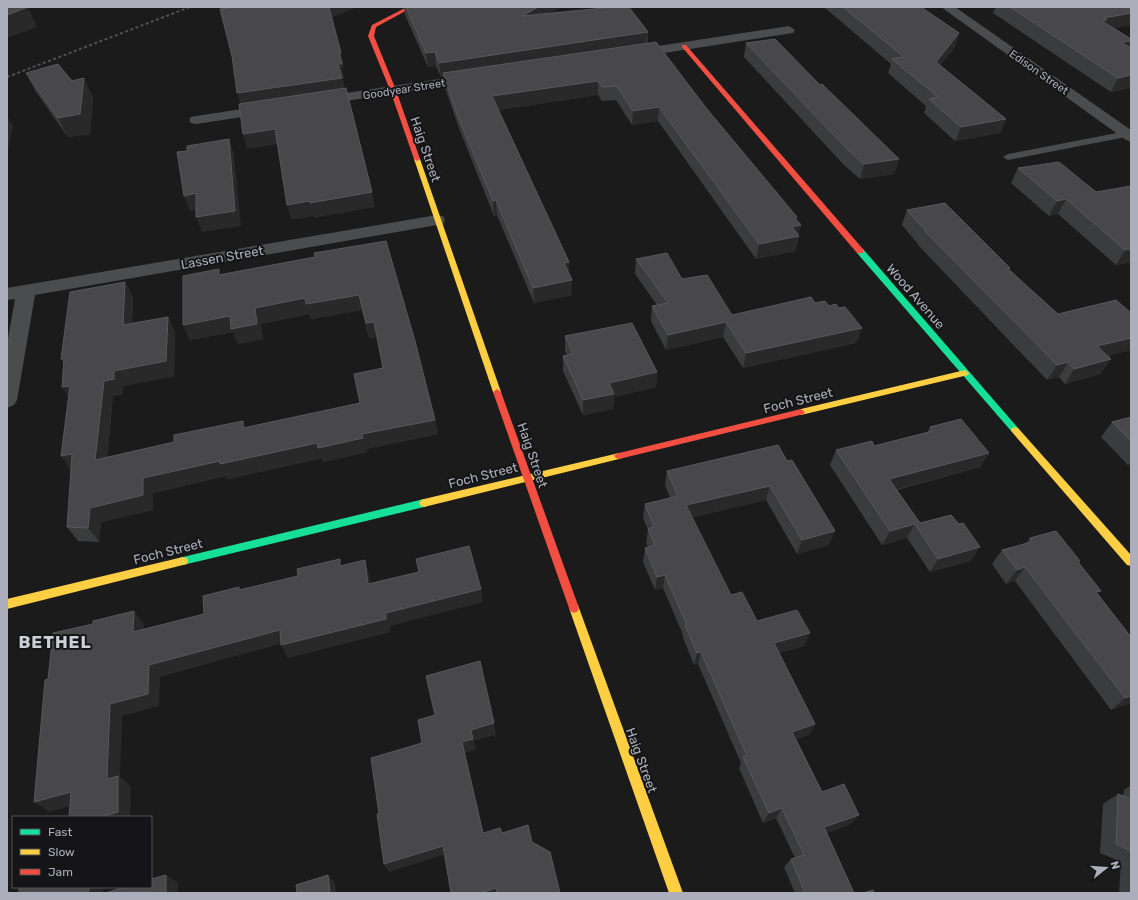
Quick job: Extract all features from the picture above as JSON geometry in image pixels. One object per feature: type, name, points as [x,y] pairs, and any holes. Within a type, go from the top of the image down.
[{"type":"street","name":"Haig Street","points":[[411,7],[374,26],[371,36],[392,90],[527,478],[676,893]]},
{"type":"street","name":"Edison Street","points":[[947,7],[1129,136]]},
{"type":"street","points":[[621,56],[789,30]]},
{"type":"street","name":"Wood Avenue","points":[[684,46],[965,373],[1131,562]]},
{"type":"street","name":"Goodyear Street","points":[[306,104],[483,77]]},
{"type":"street","points":[[196,120],[282,107]]},
{"type":"street","name":"Lassen Street","points":[[7,294],[437,220]]},
{"type":"street","points":[[7,400],[26,291]]},
{"type":"street","name":"Foch Street","points":[[7,604],[965,373]]},
{"type":"lane","points":[[1008,157],[1129,136]]},
{"type":"building","points":[[7,7],[28,7],[7,15]]},
{"type":"building","points":[[236,7],[329,7],[341,53],[339,53],[342,64],[338,64],[342,78],[237,93],[232,56],[220,9]]},
{"type":"building","points":[[406,7],[538,7],[522,16],[613,7],[629,7],[648,32],[439,63],[435,52],[426,53]]},
{"type":"building","points":[[843,7],[921,7],[959,33],[936,62],[1006,119],[961,127],[929,99],[938,97],[892,59],[904,57]]},
{"type":"building","points":[[1010,7],[1131,7],[1131,13],[1104,18],[1107,20],[1102,21],[1131,39],[1131,41],[1121,42],[1131,48],[1131,75],[1118,78]]},
{"type":"building","points":[[775,39],[820,85],[822,84],[899,159],[864,164],[848,150],[746,43]]},
{"type":"building","points":[[656,42],[707,109],[797,217],[795,218],[801,225],[792,227],[799,236],[759,244],[659,107],[633,111],[617,86],[602,87],[598,81],[492,96],[569,262],[564,263],[572,280],[533,288],[496,200],[493,201],[457,114],[443,73]]},
{"type":"building","points":[[58,64],[72,81],[84,78],[80,114],[58,118],[26,73]]},
{"type":"building","points":[[346,88],[372,192],[310,203],[309,201],[287,205],[275,129],[243,134],[239,104]]},
{"type":"building","points":[[229,139],[235,211],[196,217],[196,193],[184,196],[177,152],[187,151],[187,146]]},
{"type":"building","points":[[1059,162],[1096,192],[1131,186],[1131,249],[1125,250],[1066,199],[1057,201],[1018,168]]},
{"type":"building","points":[[945,203],[1010,268],[1008,269],[1058,314],[1116,300],[1131,313],[1131,338],[1097,346],[1111,359],[1074,369],[1068,362],[1057,365],[924,230],[907,210]]},
{"type":"building","points":[[386,241],[415,341],[435,420],[362,434],[363,438],[318,448],[317,443],[220,464],[220,461],[143,478],[143,495],[90,508],[88,528],[67,527],[72,454],[61,456],[70,386],[62,387],[64,359],[61,359],[70,292],[125,282],[123,325],[168,317],[166,361],[114,371],[114,379],[104,381],[95,460],[174,442],[174,435],[243,421],[243,428],[360,403],[354,374],[383,368],[374,322],[366,323],[359,295],[306,304],[305,298],[255,308],[257,324],[231,329],[230,316],[183,325],[183,276],[219,269],[219,275],[315,257],[314,253]]},
{"type":"building","points":[[667,253],[682,279],[707,275],[732,315],[811,297],[815,303],[825,301],[829,306],[836,304],[839,308],[845,307],[862,328],[746,353],[726,322],[668,335],[652,306],[668,303],[636,259]]},
{"type":"building","points":[[632,323],[657,372],[609,383],[614,394],[583,400],[563,356],[573,354],[565,336]]},
{"type":"building","points":[[1131,417],[1131,441],[1112,422]]},
{"type":"building","points":[[961,419],[989,453],[889,479],[920,523],[951,515],[959,524],[963,523],[980,547],[938,559],[915,524],[890,531],[836,450],[872,441],[874,446],[933,431],[930,427]]},
{"type":"building","points":[[778,445],[787,461],[792,460],[835,531],[802,540],[770,486],[686,505],[731,595],[742,592],[757,621],[797,610],[810,633],[774,643],[815,724],[792,732],[822,792],[844,784],[859,815],[824,827],[854,893],[805,893],[791,859],[804,855],[782,808],[769,813],[743,757],[747,756],[701,652],[697,653],[685,625],[687,625],[665,575],[657,577],[645,548],[655,545],[648,529],[654,527],[645,504],[678,496],[667,471]]},
{"type":"building","points":[[1056,531],[1101,591],[1096,592],[1131,637],[1131,696],[1125,698],[1025,567],[1017,570],[1002,550],[1032,542],[1030,538]]},
{"type":"building","points":[[469,546],[481,589],[386,613],[386,619],[281,645],[280,630],[149,665],[148,694],[110,704],[107,779],[118,776],[118,812],[104,816],[69,816],[71,792],[34,802],[45,680],[48,679],[53,633],[93,624],[93,621],[134,611],[133,632],[204,614],[203,596],[239,587],[239,590],[298,576],[297,569],[340,559],[340,566],[365,560],[368,584],[419,572],[416,559]]},
{"type":"building","points":[[480,661],[494,723],[471,730],[473,739],[462,742],[483,833],[500,828],[502,833],[528,825],[532,842],[550,852],[560,893],[497,893],[496,888],[481,893],[451,893],[443,846],[384,864],[371,758],[422,743],[418,720],[435,715],[426,676]]},
{"type":"building","points":[[1118,794],[1131,799],[1131,851],[1116,844]]},
{"type":"building","points":[[166,875],[166,893],[105,893],[122,888],[152,888],[152,879]]},
{"type":"building","points":[[328,875],[330,893],[297,893],[296,885]]},
{"type":"building","points":[[19,888],[89,888],[88,893],[19,893]]},
{"type":"building","points":[[873,890],[874,893],[863,893]]},
{"type":"railway","points":[[7,77],[190,7]]},
{"type":"traffic: fast","points":[[860,251],[1015,430]]},
{"type":"traffic: fast","points":[[183,561],[424,503]]},
{"type":"traffic: slow","points":[[417,159],[497,392]]},
{"type":"traffic: slow","points":[[801,412],[965,373]]},
{"type":"traffic: slow","points":[[1015,430],[1131,562]]},
{"type":"traffic: slow","points":[[424,503],[619,456]]},
{"type":"traffic: slow","points":[[7,604],[183,561]]},
{"type":"traffic: slow","points":[[574,608],[676,893]]},
{"type":"traffic: jam","points":[[411,7],[374,26],[371,36],[393,90],[417,159]]},
{"type":"traffic: jam","points":[[684,46],[860,251]]},
{"type":"traffic: jam","points":[[497,392],[574,608]]},
{"type":"traffic: jam","points":[[619,456],[801,412]]},
{"type":"district","name":"BETHEL","points":[[55,642]]}]
